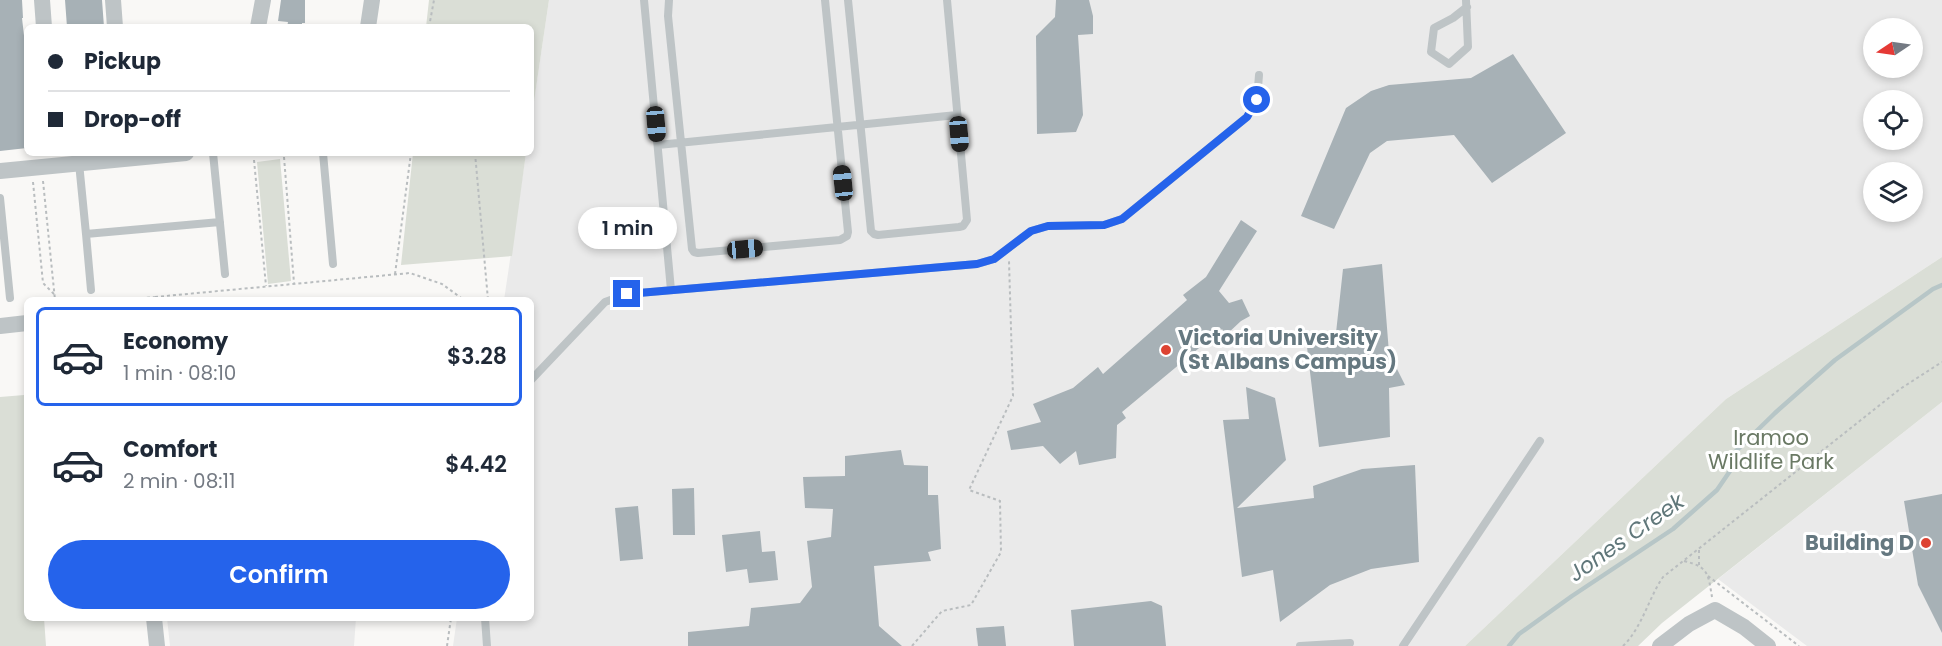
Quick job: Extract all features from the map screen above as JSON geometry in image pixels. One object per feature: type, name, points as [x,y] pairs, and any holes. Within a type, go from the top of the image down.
[{"type":"street","points":[[42,0],[44,24]]},
{"type":"street","points":[[113,0],[115,24]]},
{"type":"street","points":[[258,24],[262,0]]},
{"type":"street","points":[[368,24],[372,0]]},
{"type":"street","points":[[0,171],[55,159],[79,163],[121,156]]},
{"type":"street","points":[[0,326],[24,323]]},
{"type":"street","points":[[1660,646],[1689,624],[1715,610],[1744,627],[1768,646]]},
{"type":"street","points":[[154,621],[157,646]]},
{"type":"lane","points":[[644,0],[671,290]]},
{"type":"lane","points":[[669,0],[667,8],[694,252],[844,239],[848,232],[825,0]]},
{"type":"lane","points":[[848,0],[871,231],[874,234],[959,227],[963,226],[967,220],[947,0]]},
{"type":"lane","points":[[1467,4],[1468,47],[1449,64],[1431,52],[1434,28],[1453,18],[1467,4]]},
{"type":"lane","points":[[534,377],[605,302],[627,294],[977,264],[994,259],[1031,231],[1048,226],[1104,225],[1122,219],[1247,117],[1257,100],[1259,75]]},
{"type":"lane","points":[[658,145],[957,115]]},
{"type":"lane","points":[[213,156],[225,274]]},
{"type":"lane","points":[[323,156],[333,264]]},
{"type":"lane","points":[[79,163],[91,290]]},
{"type":"lane","points":[[0,198],[10,298]]},
{"type":"lane","points":[[86,234],[220,222]]},
{"type":"lane","points":[[1403,646],[1540,441]]},
{"type":"lane","points":[[485,621],[487,646]]},
{"type":"lane","points":[[1300,646],[1350,642]]},
{"type":"path","points":[[430,24],[434,0]]},
{"type":"path","points":[[395,274],[411,156]]},
{"type":"path","points":[[476,156],[488,297]]},
{"type":"path","points":[[284,157],[294,284]]},
{"type":"path","points":[[254,160],[266,286]]},
{"type":"path","points":[[43,181],[54,295]]},
{"type":"path","points":[[33,182],[43,283],[54,295]]},
{"type":"path","points":[[912,646],[942,611],[971,605],[1001,552],[1000,501],[969,490],[1013,396],[1008,249]]},
{"type":"path","points":[[164,297],[410,273],[430,279],[453,290],[461,297]]},
{"type":"path","points":[[1623,646],[1640,624],[1656,588],[1664,577],[1900,389],[1942,362]]},
{"type":"path","points":[[1699,549],[1699,565]]},
{"type":"path","points":[[1684,561],[1699,565],[1708,576],[1799,646]]},
{"type":"path","points":[[1708,576],[1715,610]]},
{"type":"path","points":[[447,646],[451,621]]},
{"type":"shaded area","name":"Victoria University (St Albans Campus)","points":[[549,0],[1942,0],[1942,257],[1726,399],[1465,646],[453,646],[457,621],[534,621],[534,297],[504,297],[526,156],[534,156],[534,101]]},
{"type":"shaded area","points":[[1942,402],[1942,646],[1807,646],[1718,579]]},
{"type":"shaded area","points":[[167,621],[356,621],[354,646],[170,646]]},
{"type":"green space","points":[[429,0],[549,0],[534,102],[534,24],[426,24]]},
{"type":"green space","points":[[413,156],[526,156],[512,256],[401,265]]},
{"type":"green space","points":[[280,159],[291,281],[268,284],[257,162]]},
{"type":"green space","name":"Iramoo Wildlife Park","points":[[1942,257],[1942,402],[1662,623],[1638,646],[1465,646],[1726,399]]},
{"type":"green space","points":[[24,395],[24,621],[44,621],[46,646],[0,646],[0,397]]},
{"type":"building","points":[[0,0],[22,0],[24,148],[0,151]]},
{"type":"building","points":[[65,0],[102,0],[104,24],[67,24]]},
{"type":"building","points":[[281,0],[305,0],[305,23],[288,24],[288,22],[278,21]]},
{"type":"building","points":[[1056,0],[1089,0],[1093,16],[1093,34],[1078,35],[1083,115],[1076,132],[1037,134],[1036,36],[1055,17]]},
{"type":"building","points":[[1513,54],[1566,133],[1492,183],[1454,135],[1387,141],[1370,153],[1334,229],[1301,216],[1346,108],[1371,91],[1389,85],[1471,78]]},
{"type":"building","points":[[1241,220],[1257,231],[1219,291],[1229,303],[1242,299],[1250,316],[1226,335],[1222,329],[1122,412],[1126,418],[1117,425],[1116,458],[1079,465],[1076,451],[1060,464],[1043,446],[1011,450],[1007,431],[1041,422],[1033,404],[1073,388],[1098,367],[1103,374],[1187,300],[1183,295],[1206,277]]},
{"type":"building","points":[[1382,264],[1389,353],[1405,385],[1389,388],[1390,437],[1319,447],[1307,347],[1335,342],[1343,269]]},
{"type":"building","points":[[1246,387],[1275,398],[1286,460],[1237,508],[1314,498],[1313,486],[1362,469],[1415,465],[1419,562],[1371,569],[1330,585],[1280,622],[1273,570],[1242,577],[1223,420],[1249,419]]},
{"type":"building","points":[[901,450],[904,465],[928,466],[928,495],[938,495],[941,549],[928,552],[931,561],[874,566],[879,626],[902,646],[688,646],[688,632],[749,626],[751,608],[800,603],[812,587],[807,541],[831,537],[833,509],[805,508],[803,477],[845,476],[845,456]]},
{"type":"building","points":[[694,488],[695,535],[673,535],[672,489]]},
{"type":"building","name":"Building D","points":[[1942,494],[1942,633],[1918,585],[1904,501]]},
{"type":"building","points":[[638,506],[643,559],[620,561],[615,508]]},
{"type":"building","points":[[760,531],[762,552],[775,551],[778,580],[749,583],[747,569],[726,572],[722,535]]},
{"type":"building","points":[[1151,601],[1162,606],[1166,646],[1074,646],[1071,610]]},
{"type":"building","points":[[1004,626],[1006,646],[978,646],[976,628]]},
{"type":"waterway","name":"Jones Creek","points":[[1509,646],[1519,634],[1572,596],[1673,529],[1717,490],[1730,471],[1734,453],[1775,413],[1835,360],[1933,289],[1942,285]]},
{"type":"place","name":"Victoria University (St Albans Campus)","points":[[1166,350]]},
{"type":"place","name":"Building D","points":[[1926,543]]},
{"type":"route","points":[[627,294],[977,264],[994,259],[1031,231],[1048,226],[1104,225],[1122,219],[1247,117],[1257,100]]}]
